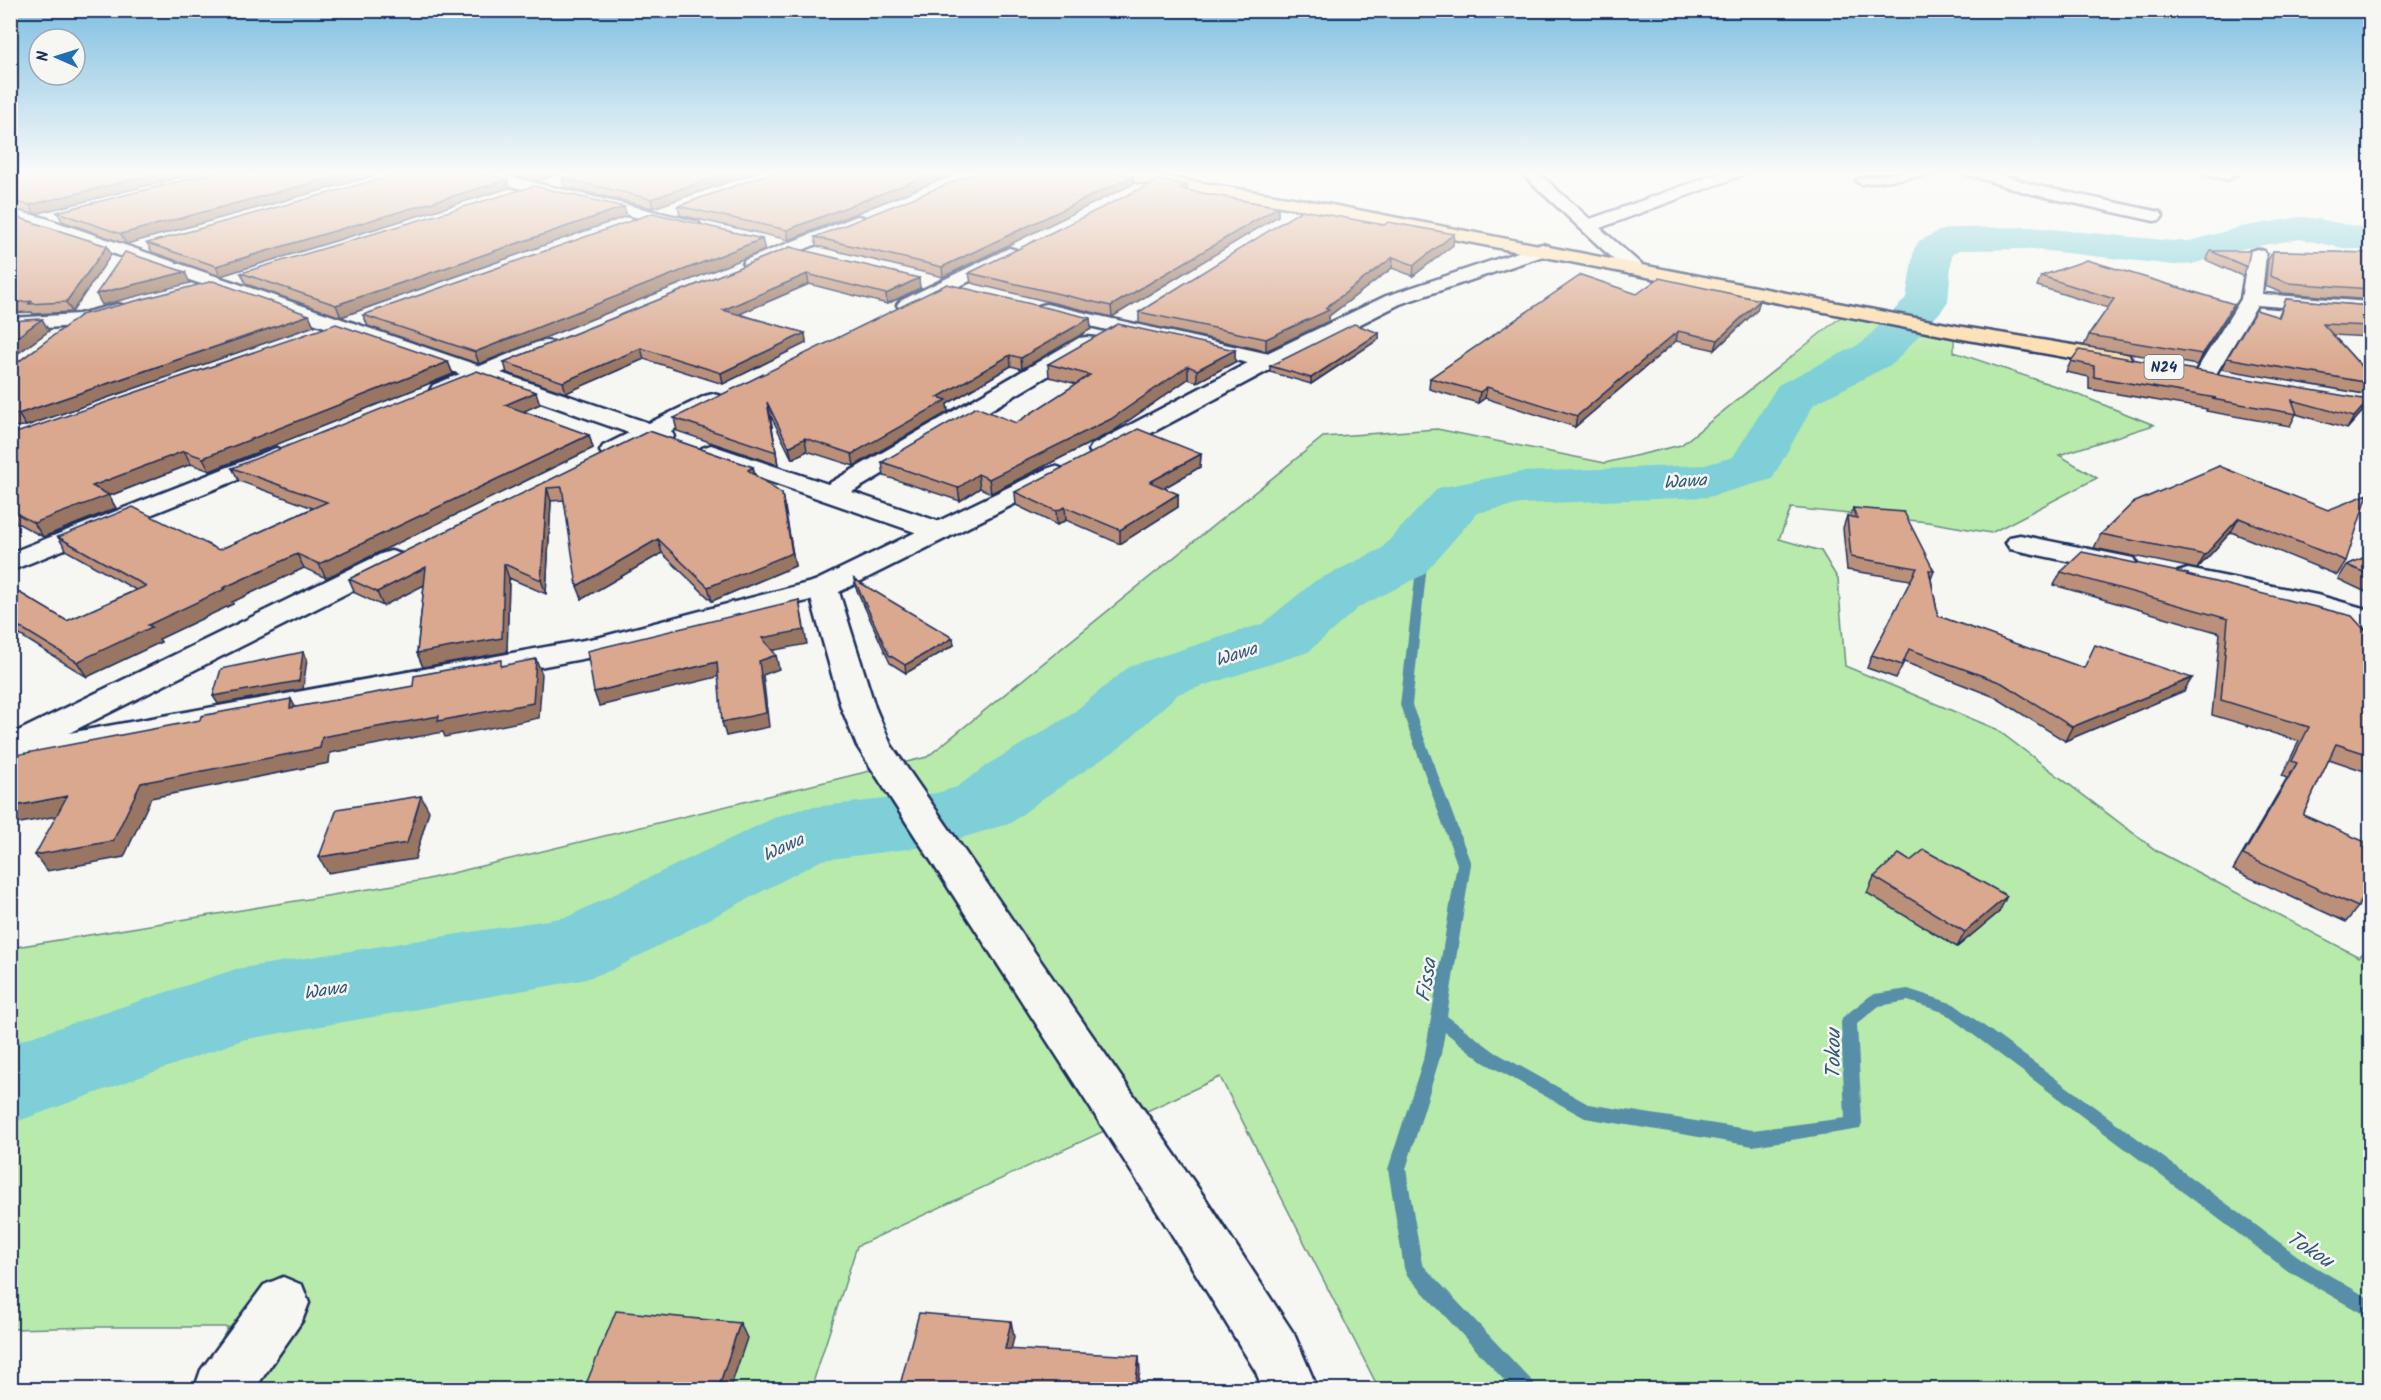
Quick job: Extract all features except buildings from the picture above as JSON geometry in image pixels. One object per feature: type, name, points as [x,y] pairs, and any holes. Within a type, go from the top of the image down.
[{"type":"main road","name":"N24","points":[[1470,236],[1957,332],[2146,364]]},
{"type":"main road","name":"N24","points":[[2182,370],[2227,378]]},
{"type":"street","points":[[83,236],[939,531]]},
{"type":"street","points":[[734,271],[820,236]]},
{"type":"street","points":[[1599,236],[1636,270]]},
{"type":"street","points":[[755,241],[823,257]]},
{"type":"street","points":[[882,317],[956,289],[1030,244]]},
{"type":"street","points":[[114,271],[128,251],[151,245]]},
{"type":"street","points":[[10,755],[603,646],[823,588],[1068,467],[1269,361],[1393,300],[1542,250]]},
{"type":"street","points":[[2205,374],[2251,299],[2257,255]]},
{"type":"street","points":[[189,292],[245,277]]},
{"type":"street","points":[[912,278],[956,289]]},
{"type":"street","points":[[2251,299],[2370,308]]},
{"type":"street","points":[[54,340],[79,320],[93,300]]},
{"type":"street","points":[[1024,305],[1269,361]]},
{"type":"street","points":[[10,324],[79,320],[134,306]]},
{"type":"street","points":[[830,494],[1145,308]]},
{"type":"street","points":[[309,337],[376,313]]},
{"type":"street","points":[[427,395],[569,338]]},
{"type":"street","points":[[586,464],[735,390]]},
{"type":"street","points":[[10,563],[295,448]]},
{"type":"street","points":[[2020,543],[2317,604],[2370,620]]},
{"type":"street","points":[[10,749],[416,548]]},
{"type":"street","points":[[823,588],[858,707],[873,746],[1189,1217],[1275,1353],[1290,1389]]},
{"type":"street","points":[[221,1389],[283,1303]]},
{"type":"green space","points":[[1842,316],[1954,338],[1954,352],[2064,389],[2154,425],[2059,455],[2097,478],[1991,533],[1928,522],[1791,508],[1779,539],[1821,551],[1838,579],[1845,666],[1996,729],[2157,851],[2359,957],[2370,946],[2370,1389],[1379,1389],[1220,1077],[857,1246],[811,1389],[196,1389],[228,1327],[11,1329],[10,948],[424,880],[927,757],[1323,437],[1437,429],[1605,463],[1681,445]]},
{"type":"waterway","name":"Wawa","points":[[10,1084],[236,1005],[582,947],[806,835],[938,819],[984,805],[1016,781],[1094,732],[1154,680],[1285,638],[1337,594],[1402,562],[1458,500],[1521,488],[1708,481],[1753,468],[1795,395],[1878,353],[1927,301],[1933,249],[1952,239],[2030,238],[2174,253],[2192,252],[2251,236]]},
{"type":"waterway","name":"Wawa","points":[[2341,236],[2370,239]]},
{"type":"waterway","name":"Fissa","points":[[1425,536],[1406,705],[1464,864],[1433,1054],[1397,1169],[1413,1268],[1527,1390]]},
{"type":"waterway","name":"Tokou","points":[[1439,1019],[1489,1057],[1585,1111],[1753,1138],[1854,1124],[1849,1022],[1875,1000],[1908,995],[1948,1008],[2295,1265],[2370,1309]]}]
